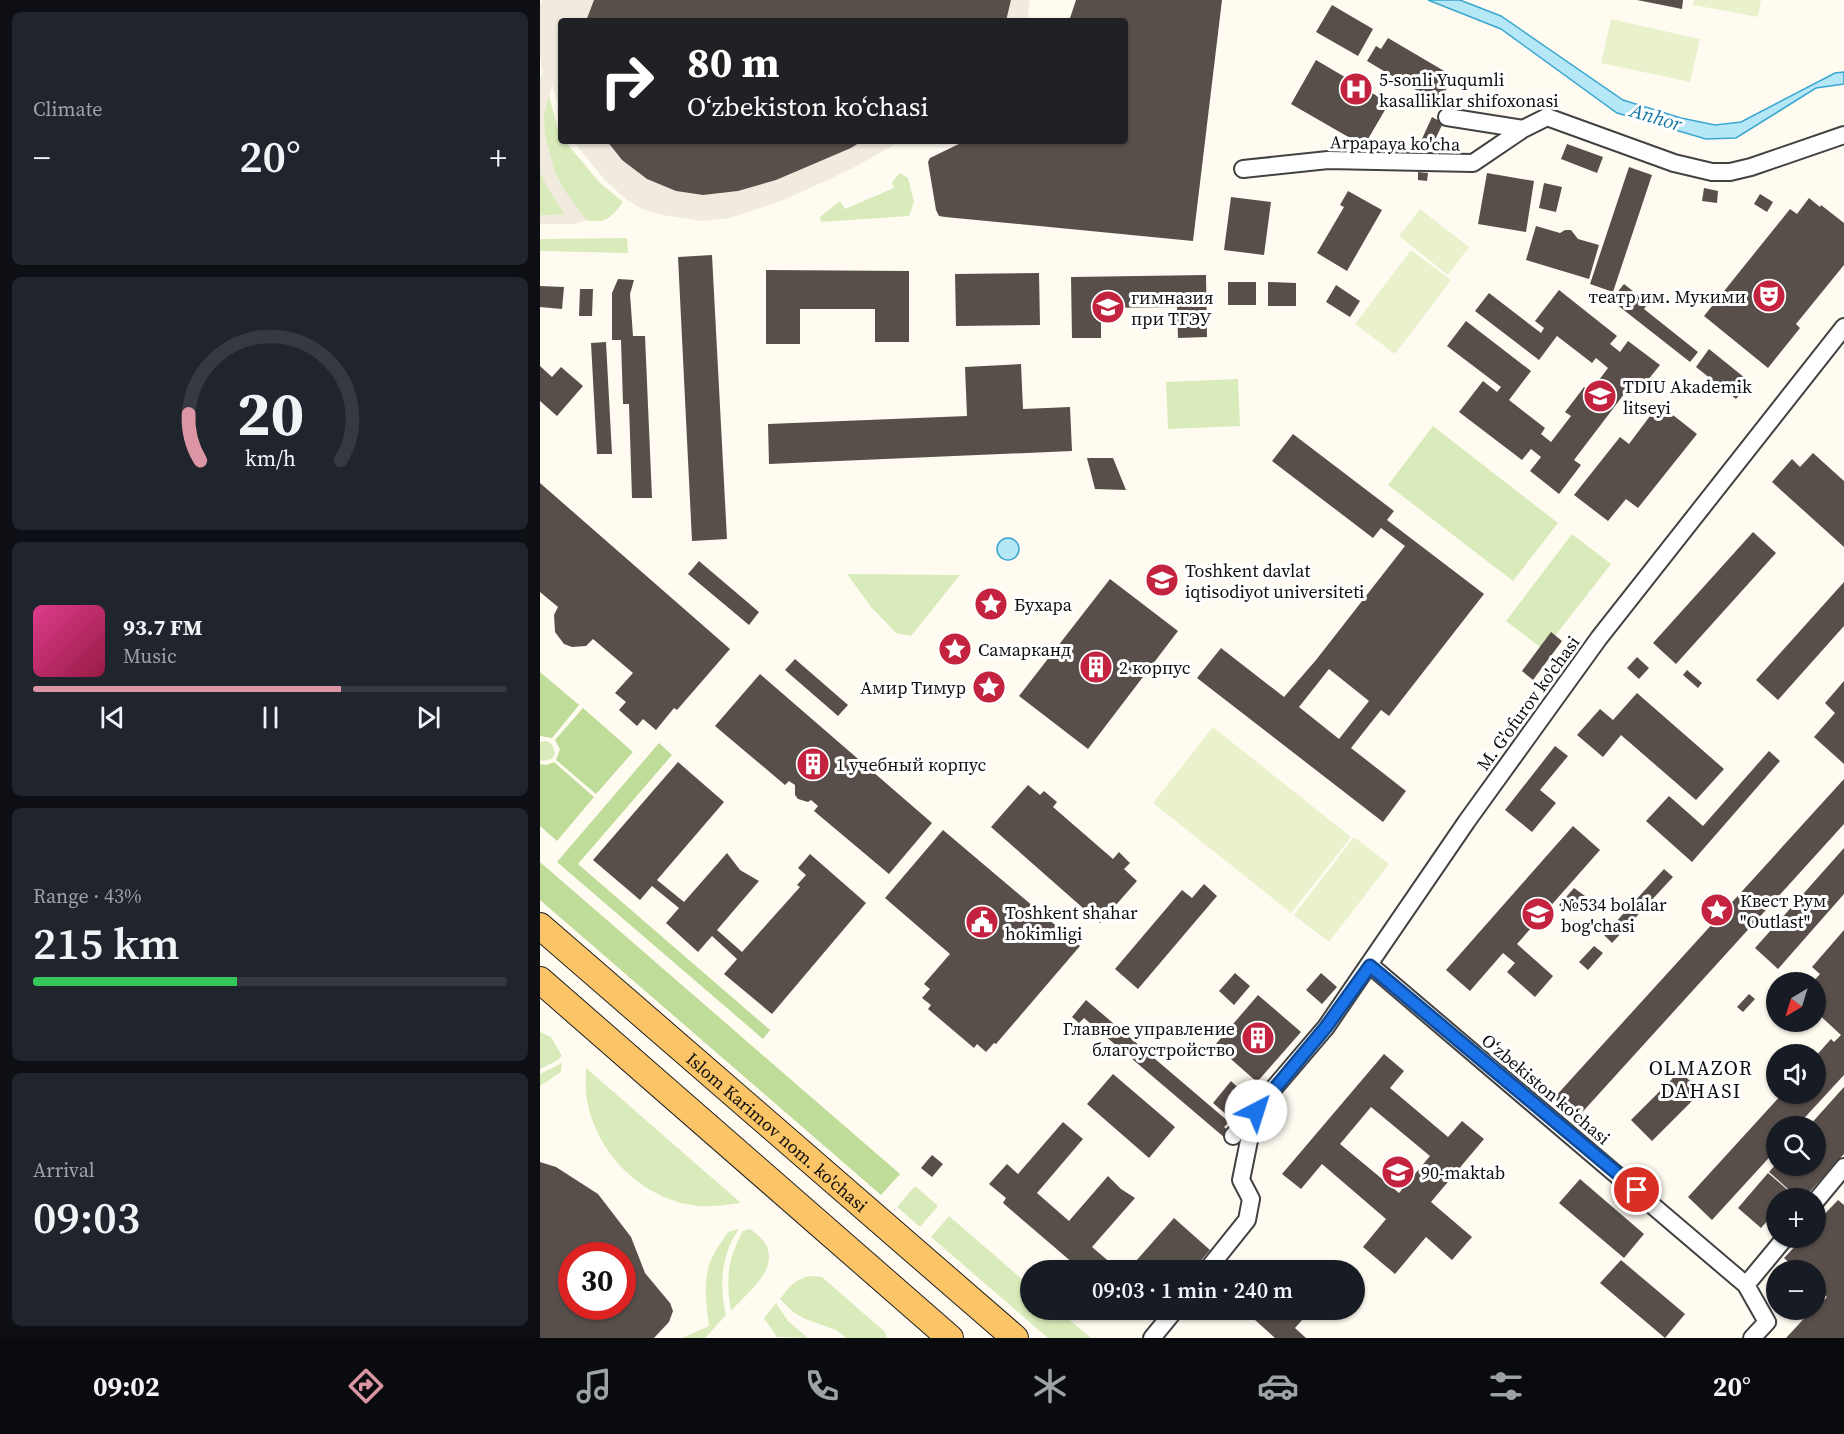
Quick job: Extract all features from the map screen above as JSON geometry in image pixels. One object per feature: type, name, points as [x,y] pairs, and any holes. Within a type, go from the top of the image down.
[{"type":"main road","name":"Islom Karimov nom. ko'chasi","points":[[540,926],[1015,1338]]},
{"type":"main road","points":[[581,962],[547,986],[849,1249],[945,1336]]},
{"type":"main road","points":[[849,1249],[876,1217]]},
{"type":"street","points":[[1447,117],[1523,129]]},
{"type":"street","name":"Arpapaya ko'cha","points":[[1243,169],[1328,160],[1473,163],[1523,129],[1546,117],[1674,163],[1721,172],[1751,167],[1844,135]]},
{"type":"street","name":"M. G'ofurov ko'chasi","points":[[1233,1136],[1326,1027],[1370,966],[1467,821],[1599,638],[1844,327]]},
{"type":"street","name":"O‘zbekiston ko‘chasi","points":[[1370,966],[1746,1285],[1767,1322],[1752,1338]]},
{"type":"street","name":"M. G'ofurov ko'chasi","points":[[1215,1260],[1247,1220],[1251,1199],[1241,1180],[1256,1111]]},
{"type":"street","points":[[1826,1189],[1844,1167]]},
{"type":"street","points":[[1746,1285],[1777,1248]]},
{"type":"street","points":[[1152,1338],[1167,1320]]},
{"type":"green space","points":[[1694,0],[1761,0],[1758,17],[1693,5]]},
{"type":"green space","points":[[1611,19],[1700,39],[1690,82],[1601,63]]},
{"type":"green space","points":[[543,73],[558,130],[558,144],[567,144],[599,182],[623,202],[611,216],[605,219],[594,221],[566,215],[540,215],[540,79]]},
{"type":"green space","points":[[900,173],[908,178],[914,202],[909,216],[821,222],[820,217],[840,201],[845,209],[894,188],[892,182]]},
{"type":"green space","points":[[1420,209],[1469,247],[1448,275],[1399,236]]},
{"type":"green space","points":[[627,238],[628,253],[540,251],[540,239]]},
{"type":"green space","points":[[1411,250],[1451,280],[1395,354],[1355,324]]},
{"type":"green space","points":[[1238,379],[1240,426],[1168,429],[1166,382]]},
{"type":"green space","points":[[1433,426],[1558,523],[1513,581],[1388,485]]},
{"type":"green space","points":[[1572,534],[1611,564],[1544,650],[1506,621]]},
{"type":"green space","points":[[847,574],[960,575],[911,636],[896,633],[871,607]]},
{"type":"green space","points":[[540,672],[579,705],[552,738],[540,736]]},
{"type":"green space","points":[[583,708],[633,752],[596,794],[556,760],[560,749],[555,740]]},
{"type":"green space","points":[[1213,727],[1351,837],[1291,913],[1153,803]]},
{"type":"green space","points":[[546,741],[552,744],[555,753],[552,759],[542,761],[540,760],[540,742]]},
{"type":"green space","points":[[659,743],[672,755],[578,864],[770,1030],[763,1039],[557,862]]},
{"type":"green space","points":[[554,762],[594,797],[557,841],[540,826],[540,764],[547,765]]},
{"type":"green space","points":[[1354,837],[1389,864],[1329,942],[1294,915]]},
{"type":"green space","points":[[540,862],[900,1174],[881,1195],[540,900]]},
{"type":"green space","points":[[540,1032],[551,1037],[562,1056],[540,1069]]},
{"type":"green space","points":[[562,1063],[561,1072],[540,1086],[540,1074]]},
{"type":"green space","points":[[586,1068],[741,1203],[710,1206],[691,1205],[672,1200],[638,1182],[623,1169],[610,1154],[592,1119],[587,1100]]},
{"type":"green space","points":[[915,1186],[938,1206],[920,1227],[897,1207]]},
{"type":"green space","points":[[949,1216],[1020,1277],[1020,1314],[931,1237]]},
{"type":"green space","points":[[739,1229],[728,1249],[723,1271],[726,1315],[705,1338],[682,1338],[709,1326],[707,1272],[716,1250],[728,1232]]},
{"type":"green space","points":[[750,1229],[761,1238],[767,1247],[769,1259],[763,1275],[731,1311],[728,1279],[731,1261],[743,1231]]},
{"type":"green space","points":[[810,1276],[822,1277],[885,1332],[887,1338],[846,1338],[836,1330],[805,1319],[793,1312],[780,1299],[793,1284]]},
{"type":"green space","points":[[776,1303],[788,1321],[808,1338],[777,1337],[764,1318]]},
{"type":"green space","points":[[1027,1320],[1070,1320],[1091,1338],[1048,1338]]},
{"type":"shaded area","points":[[543,0],[594,0],[587,18],[558,18],[558,104],[552,84],[544,115],[545,135],[555,172],[565,191],[587,220],[575,224],[540,224],[540,215],[565,215],[540,172],[540,81],[543,73],[540,58],[540,4]]},
{"type":"shaded area","points":[[1011,0],[1030,0],[1027,18],[1007,18]]},
{"type":"shaded area","points":[[575,144],[609,144],[622,160],[647,179],[676,191],[703,195],[738,191],[775,180],[857,144],[896,144],[851,169],[784,200],[730,218],[702,221],[662,215],[642,209],[627,200],[604,179]]},
{"type":"water","name":"Anhor","points":[[1428,0],[1460,0],[1501,16],[1623,100],[1681,118],[1715,125],[1741,122],[1835,73],[1844,72],[1844,84],[1816,88],[1736,138],[1706,139],[1617,113],[1501,29]]},
{"type":"water","points":[[1004,538],[1012,538],[1019,545],[1019,553],[1012,560],[1004,560],[997,553],[997,545]]},
{"type":"building","points":[[594,0],[1011,0],[1007,18],[587,18]]},
{"type":"building","points":[[1076,0],[1222,0],[1193,241],[939,216],[928,162],[930,158],[959,144],[1128,144],[1128,18],[1070,18]]},
{"type":"building","points":[[1637,0],[1683,0],[1682,9]]},
{"type":"building","points":[[1332,5],[1373,29],[1358,56],[1316,32]]},
{"type":"building","points":[[1388,38],[1451,75],[1444,86],[1447,88],[1438,103],[1367,61],[1376,46],[1381,49]]},
{"type":"building","points":[[1316,60],[1389,103],[1364,146],[1291,104]]},
{"type":"building","points":[[1432,117],[1443,123],[1432,146],[1421,141]]},
{"type":"building","points":[[609,144],[857,144],[776,180],[738,191],[703,195],[676,191],[647,179],[622,160]]},
{"type":"building","points":[[1567,144],[1603,157],[1597,173],[1561,159]]},
{"type":"building","points":[[1629,167],[1652,175],[1613,292],[1590,284]]},
{"type":"building","points":[[1418,172],[1428,173],[1427,181],[1418,180]]},
{"type":"building","points":[[1487,173],[1534,181],[1526,232],[1478,224]]},
{"type":"building","points":[[1544,183],[1562,187],[1556,212],[1539,208]]},
{"type":"building","points":[[1704,188],[1718,191],[1717,203],[1702,201]]},
{"type":"building","points":[[1348,191],[1382,210],[1347,271],[1317,253],[1344,207],[1340,205]]},
{"type":"building","points":[[1760,194],[1773,202],[1767,212],[1754,204]]},
{"type":"building","points":[[1231,197],[1271,202],[1264,255],[1224,250]]},
{"type":"building","name":"театр им. Мукими","points":[[1809,198],[1844,223],[1844,265],[1796,324],[1800,328],[1768,368],[1704,316],[1790,209],[1797,214]]},
{"type":"building","points":[[1536,226],[1560,233],[1571,230],[1578,239],[1599,245],[1589,279],[1526,260]]},
{"type":"building","points":[[712,255],[727,539],[692,541],[678,257]]},
{"type":"building","points":[[766,270],[909,271],[909,342],[875,342],[875,309],[800,309],[800,344],[766,344]]},
{"type":"building","points":[[1039,273],[1040,325],[956,326],[955,274]]},
{"type":"building","name":"гимназия при ТГЭУ","points":[[1206,275],[1207,337],[1178,338],[1177,307],[1101,308],[1101,338],[1072,338],[1071,277]]},
{"type":"building","points":[[618,279],[634,280],[630,294],[633,336],[645,336],[652,498],[632,498],[629,404],[623,404],[621,340],[612,340],[612,293]]},
{"type":"building","points":[[1228,282],[1256,282],[1256,305],[1228,305]]},
{"type":"building","points":[[1268,282],[1296,283],[1296,306],[1268,306]]},
{"type":"building","points":[[1624,284],[1648,303],[1644,309],[1698,352],[1690,362],[1611,300]]},
{"type":"building","points":[[1336,285],[1360,301],[1350,317],[1326,302]]},
{"type":"building","points":[[540,286],[564,287],[562,309],[540,307]]},
{"type":"building","points":[[580,289],[593,289],[592,316],[579,316]]},
{"type":"building","name":"TDIU Akademik litseyi","points":[[1559,290],[1617,336],[1610,344],[1620,352],[1628,341],[1660,365],[1639,391],[1631,385],[1574,460],[1581,465],[1559,494],[1530,471],[1541,457],[1531,449],[1522,460],[1459,412],[1483,381],[1497,392],[1501,387],[1447,346],[1466,321],[1531,371],[1509,400],[1545,428],[1541,434],[1551,442],[1571,416],[1565,412],[1584,387],[1590,392],[1608,368],[1596,358],[1592,363],[1557,336],[1539,360],[1475,311],[1489,293],[1541,333],[1544,328],[1535,321]]},
{"type":"building","points":[[606,342],[612,454],[597,454],[591,343]]},
{"type":"building","points":[[1709,349],[1750,382],[1736,399],[1696,367]]},
{"type":"building","points":[[1021,364],[1023,409],[1070,407],[1072,451],[769,464],[768,424],[967,416],[965,367]]},
{"type":"building","points":[[540,366],[552,377],[561,367],[583,386],[557,416],[540,401]]},
{"type":"building","points":[[1659,404],[1697,434],[1638,508],[1626,499],[1608,521],[1574,495],[1620,437],[1629,444]]},
{"type":"building","points":[[1293,434],[1394,511],[1387,520],[1484,594],[1389,716],[1381,710],[1351,748],[1406,791],[1383,822],[1197,678],[1221,648],[1284,697],[1316,660],[1405,546],[1381,528],[1373,538],[1272,461]],"holes":[[[1329,669],[1369,701],[1339,739],[1299,707]]]},
{"type":"building","points":[[1813,453],[1844,481],[1844,547],[1772,482],[1792,459],[1800,467]]},
{"type":"building","points":[[1087,458],[1113,458],[1126,490],[1095,489]]},
{"type":"building","points":[[540,483],[730,649],[677,710],[674,708],[656,730],[643,719],[637,726],[619,710],[626,702],[615,693],[633,673],[593,639],[586,646],[572,647],[564,644],[555,632],[554,615],[558,607],[540,592]]},
{"type":"building","points":[[1753,532],[1776,553],[1676,664],[1653,643]]},
{"type":"building","points":[[699,561],[759,612],[749,625],[688,574]]},
{"type":"building","name":"2 корпус","points":[[1110,579],[1178,631],[1088,749],[1019,696]]},
{"type":"building","points":[[1844,582],[1844,626],[1778,700],[1756,680]]},
{"type":"building","points":[[1551,632],[1562,641],[1533,680],[1522,671]]},
{"type":"building","points":[[1637,657],[1649,668],[1639,679],[1627,668]]},
{"type":"building","points":[[795,659],[848,705],[838,716],[785,670]]},
{"type":"building","points":[[1687,670],[1702,683],[1698,688],[1683,675]]},
{"type":"building","name":"1 учебный корпус","points":[[760,674],[932,823],[889,874],[814,811],[818,806],[811,800],[808,802],[798,799],[795,795],[795,785],[789,781],[785,785],[715,726]]},
{"type":"building","points":[[1844,681],[1844,764],[1814,737],[1835,713],[1825,703]]},
{"type":"building","points":[[1637,693],[1724,769],[1696,800],[1621,735],[1603,757],[1577,735],[1600,709],[1613,720]]},
{"type":"building","points":[[1555,746],[1568,756],[1540,790],[1556,803],[1532,832],[1505,810]]},
{"type":"building","points":[[1769,751],[1780,761],[1692,862],[1646,821],[1669,796],[1703,826]]},
{"type":"building","points":[[678,762],[724,802],[657,880],[684,902],[727,853],[740,870],[759,881],[717,930],[742,952],[800,887],[797,885],[806,875],[798,868],[810,854],[866,903],[772,1014],[724,974],[737,959],[712,936],[698,952],[666,923],[679,908],[652,886],[640,900],[593,860]]},
{"type":"building","points":[[1844,779],[1844,824],[1577,1118],[1554,1098]]},
{"type":"building","points":[[1028,785],[1040,795],[1044,791],[1057,802],[1053,807],[1113,859],[1119,852],[1130,863],[1124,869],[1137,881],[1100,923],[991,827]]},
{"type":"building","points":[[1573,826],[1600,850],[1517,944],[1553,976],[1535,997],[1507,972],[1515,963],[1503,953],[1470,991],[1446,970]]},
{"type":"building","name":"Toshkent shahar hokimligi","points":[[943,830],[1080,946],[996,1044],[994,1043],[986,1052],[977,1044],[974,1048],[928,1009],[931,1005],[922,998],[930,989],[924,984],[950,954],[885,898]]},
{"type":"building","points":[[1844,848],[1844,894],[1778,969],[1755,948]]},
{"type":"building","points":[[1664,869],[1673,877],[1612,943],[1604,935]]},
{"type":"building","points":[[1204,884],[1217,896],[1138,989],[1115,969],[1182,890],[1192,898]]},
{"type":"building","points":[[1574,888],[1585,896],[1570,914],[1559,905]]},
{"type":"building","points":[[1844,930],[1844,1075],[1826,1095],[1826,1045],[1831,1039],[1834,1042],[1841,1035],[1826,1021],[1826,972],[1818,972],[1812,967]]},
{"type":"building","points":[[1594,946],[1603,953],[1588,970],[1579,962]]},
{"type":"building","points":[[1235,973],[1250,986],[1234,1005],[1219,991]]},
{"type":"building","points":[[1321,973],[1337,987],[1322,1004],[1306,990]]},
{"type":"building","points":[[1749,994],[1755,999],[1743,1012],[1737,1007]]},
{"type":"building","name":"Главное управление благоустройство","points":[[1258,995],[1301,1032],[1257,1082],[1215,1045]]},
{"type":"building","points":[[1086,1000],[1229,1122],[1224,1127],[1230,1132],[1225,1138],[1084,1018],[1079,1023],[1072,1017]]},
{"type":"building","points":[[1384,1054],[1404,1071],[1390,1088],[1448,1137],[1462,1121],[1484,1139],[1431,1202],[1472,1237],[1452,1260],[1426,1237],[1395,1274],[1363,1247],[1386,1219],[1322,1164],[1301,1189],[1282,1174]],"holes":[[[1371,1107],[1430,1156],[1399,1193],[1340,1144]]]},
{"type":"building","points":[[1680,1071],[1701,1092],[1652,1141],[1631,1120]]},
{"type":"building","points":[[1113,1074],[1175,1127],[1149,1158],[1087,1104]]},
{"type":"building","points":[[1231,1081],[1246,1095],[1228,1116],[1213,1103]]},
{"type":"building","points":[[1844,1087],[1844,1154],[1826,1174],[1826,1116],[1818,1116]]},
{"type":"building","points":[[1773,1104],[1817,1104],[1806,1116],[1766,1116],[1766,1161],[1712,1220],[1688,1197]]},
{"type":"building","points":[[1063,1122],[1083,1139],[1037,1193],[1069,1221],[1108,1176],[1121,1189],[1135,1198],[1092,1247],[1107,1260],[1069,1260],[1003,1203],[1006,1198],[989,1184],[1007,1164],[1018,1174]]},
{"type":"building","points":[[932,1155],[943,1164],[932,1177],[921,1168]]},
{"type":"building","points":[[540,1162],[556,1167],[598,1194],[633,1242],[558,1242],[558,1320],[636,1320],[636,1250],[645,1273],[670,1303],[673,1311],[669,1322],[654,1338],[540,1338]]},
{"type":"building","points":[[1766,1175],[1771,1176],[1785,1188],[1766,1188],[1766,1222],[1761,1228],[1738,1208]]},
{"type":"building","points":[[1773,1176],[1824,1176],[1813,1188],[1787,1188]]},
{"type":"building","points":[[1580,1179],[1644,1234],[1624,1258],[1559,1203]]},
{"type":"building","points":[[1838,1200],[1844,1205],[1844,1338],[1786,1338],[1803,1320],[1826,1320],[1826,1260],[1786,1260],[1784,1258],[1794,1248],[1826,1248],[1826,1213]]},
{"type":"building","points":[[1174,1218],[1210,1250],[1202,1260],[1137,1260]]},
{"type":"building","points":[[1621,1260],[1685,1314],[1665,1338],[1600,1283]]},
{"type":"building","points":[[1255,1320],[1302,1320],[1295,1328],[1306,1338],[1275,1338]]},
{"type":"place","name":"5-sonli Yuqumli kasalliklar shifoxonasi","points":[[1356,89]]},
{"type":"place","name":"театр им. Мукими","points":[[1769,296]]},
{"type":"place","name":"гимназия при ТГЭУ","points":[[1108,307]]},
{"type":"place","name":"TDIU Akademik litseyi","points":[[1600,396]]},
{"type":"place","name":"Toshkent davlat iqtisodiyot universiteti","points":[[1162,580]]},
{"type":"place","name":"Бухара","points":[[991,604]]},
{"type":"place","name":"Самарканд","points":[[955,649]]},
{"type":"place","name":"2 корпус","points":[[1096,667]]},
{"type":"place","name":"Амир Тимур","points":[[989,687]]},
{"type":"place","name":"1 учебный корпус","points":[[813,764]]},
{"type":"place","name":"Квест Рум \"Outlast\"","points":[[1717,910]]},
{"type":"place","name":"№534 bolalar bog'chasi","points":[[1538,914]]},
{"type":"place","name":"Toshkent shahar hokimligi","points":[[982,922]]},
{"type":"place","name":"Главное управление благоустройство","points":[[1258,1038]]},
{"type":"place","name":"90-maktab","points":[[1398,1172]]},
{"type":"district","name":"OLMAZOR DAHASI","points":[[1701,1080]]},
{"type":"route","points":[[1256,1111],[1326,1027],[1370,966],[1637,1190]]}]
